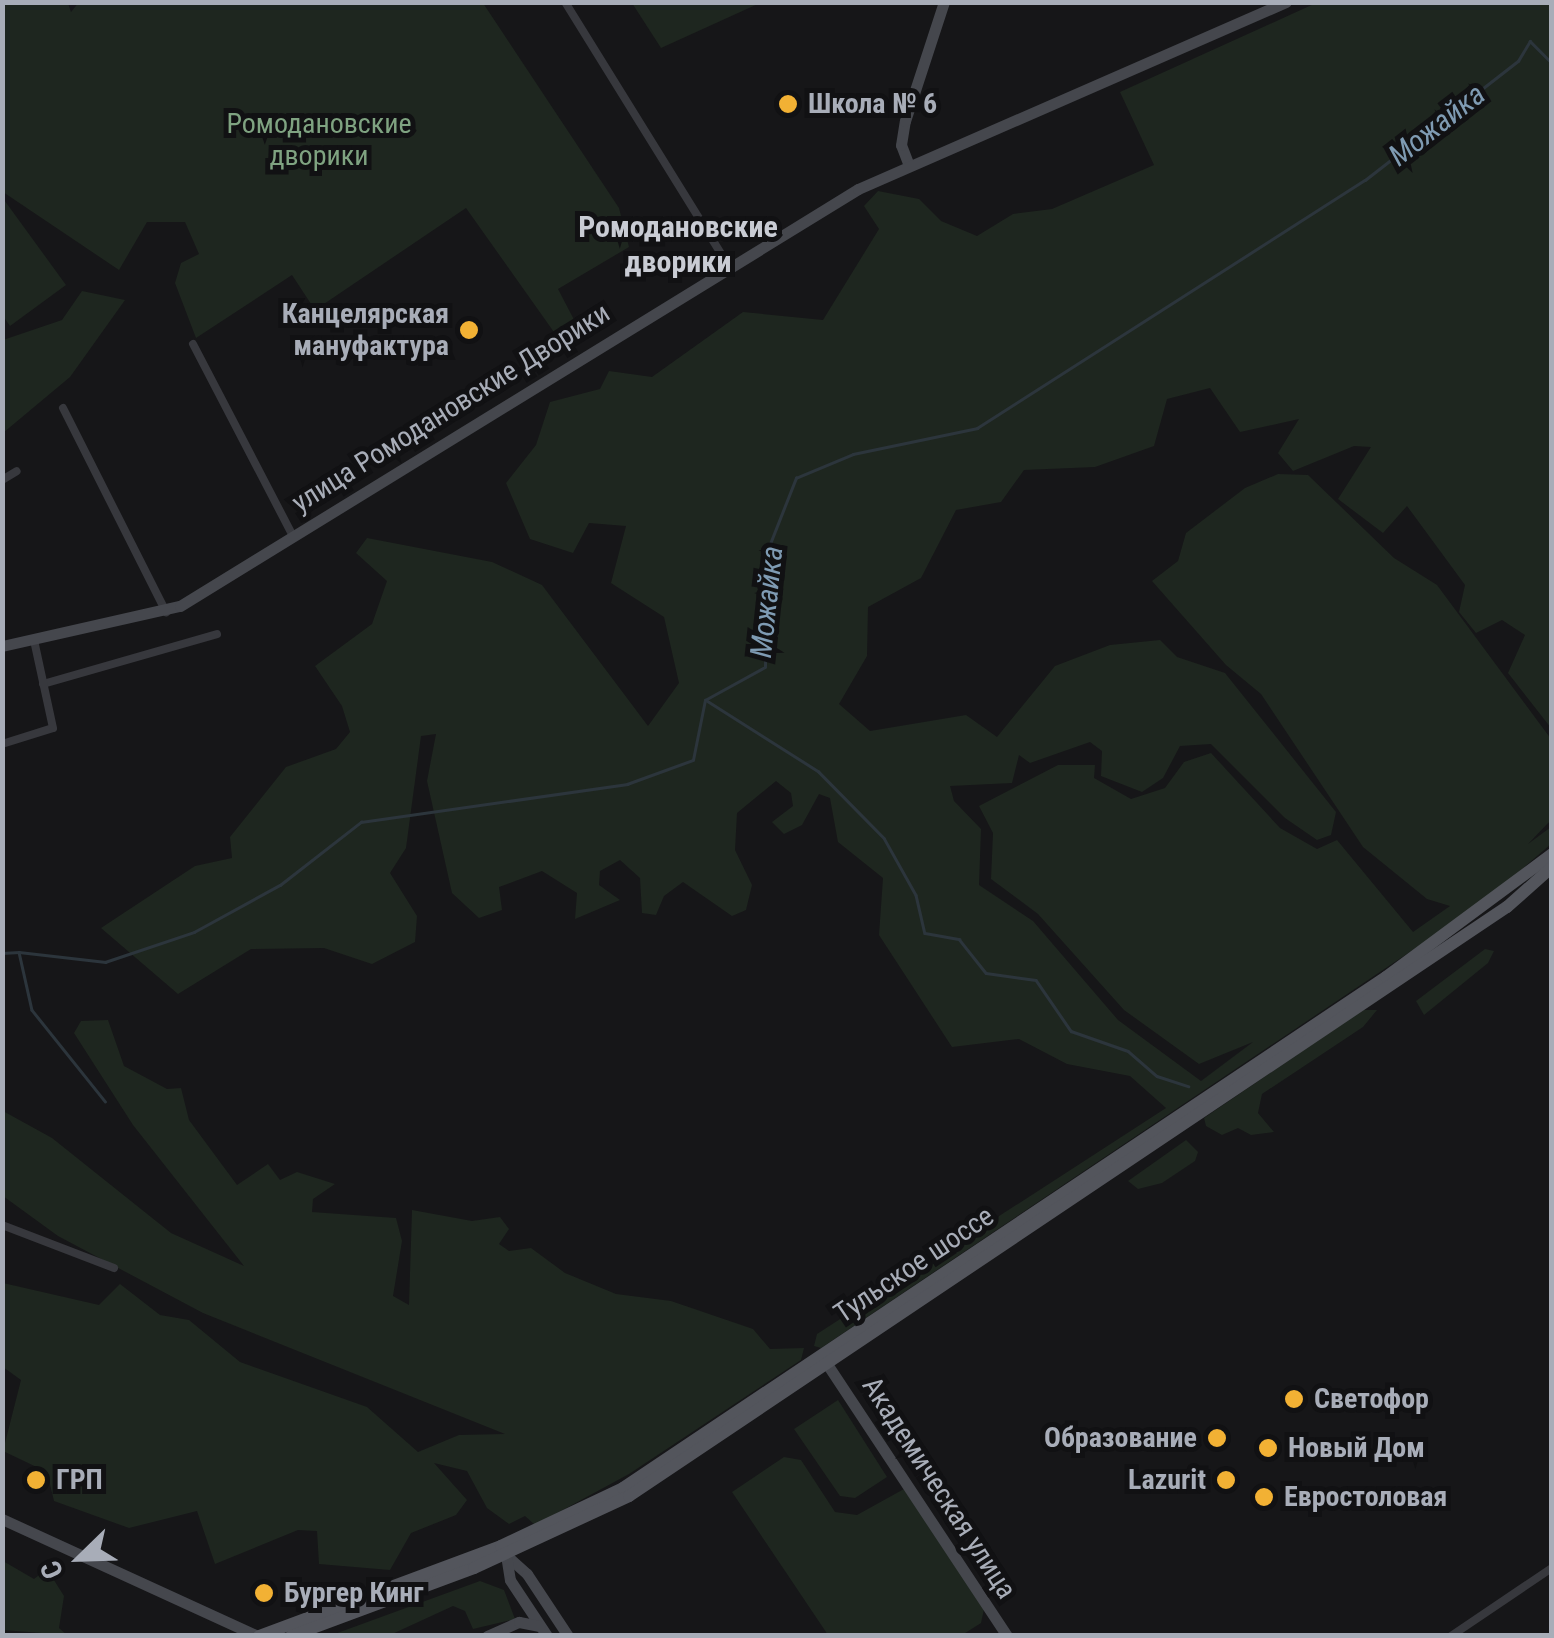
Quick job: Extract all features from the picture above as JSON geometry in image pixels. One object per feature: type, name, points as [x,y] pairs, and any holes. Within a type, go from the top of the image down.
[{"type":"main road","name":"Тульское шоссе","points":[[290,1636],[474,1568],[622,1488],[812,1357],[1433,945],[1552,854]]},
{"type":"main road","name":"Тульское шоссе","points":[[258,1636],[535,1542],[629,1496],[830,1367],[1507,907],[1552,867]]},
{"type":"street","points":[[565,2],[729,266]]},
{"type":"street","points":[[908,163],[904,121],[944,2]]},
{"type":"street","name":"улица Ромодановские Дворики","points":[[2,646],[166,612],[729,266],[908,163],[1286,2]]},
{"type":"street","points":[[193,344],[292,536]]},
{"type":"street","points":[[64,408],[166,612]]},
{"type":"street","points":[[2,480],[17,472]]},
{"type":"street","points":[[42,684],[218,634]]},
{"type":"street","points":[[2,744],[53,728],[34,640]]},
{"type":"street","points":[[2,1225],[114,1268]]},
{"type":"street","name":"Академическая улица","points":[[830,1367],[1007,1636]]},
{"type":"street","points":[[2,1519],[231,1619],[258,1636]]},
{"type":"street","points":[[526,1572],[535,1542]]},
{"type":"street","points":[[504,1550],[526,1572],[568,1636]]},
{"type":"street","points":[[504,1550],[510,1580]]},
{"type":"street","points":[[474,1568],[494,1568],[510,1580],[545,1632]]},
{"type":"street","points":[[1451,1636],[1552,1568]]},
{"type":"street","points":[[530,1609],[544,1599]]},
{"type":"street","points":[[231,1619],[234,1636]]},
{"type":"street","points":[[488,1636],[519,1622],[545,1632]]},
{"type":"green space","name":"Ромодановские дворики","points":[[79,2],[483,3],[619,208],[629,247],[558,289],[582,335],[566,344],[556,335],[466,208],[315,310],[292,275],[196,338],[175,283],[181,263],[199,254],[185,222],[147,222],[119,270],[3,192],[3,3],[68,3],[71,12]]},
{"type":"green space","points":[[632,3],[760,3],[661,48]]},
{"type":"green space","points":[[1316,3],[1551,3],[1551,728],[1508,673],[1525,635],[1502,620],[1476,633],[1459,612],[1465,585],[1407,506],[1383,533],[1338,499],[1371,447],[1354,446],[1293,471],[1278,453],[1299,419],[1240,432],[1210,388],[1167,399],[1154,446],[1095,467],[1024,470],[1001,502],[956,510],[921,578],[868,607],[867,656],[839,704],[870,731],[966,715],[997,737],[1055,666],[1110,645],[1160,640],[1177,657],[1225,673],[1336,812],[1331,835],[1317,840],[1285,818],[1211,744],[1180,746],[1163,778],[1142,792],[1101,776],[1102,751],[1090,742],[1030,763],[1019,755],[1012,783],[950,786],[954,801],[981,829],[979,885],[1033,921],[1118,1020],[1201,1081],[1253,1042],[1199,1064],[1124,1010],[1038,914],[991,879],[993,833],[979,806],[1058,765],[1095,765],[1094,778],[1131,799],[1165,788],[1184,762],[1211,753],[1280,828],[1317,849],[1337,840],[1413,932],[1450,906],[1427,899],[1363,847],[1261,694],[1226,665],[1152,581],[1178,561],[1186,533],[1245,488],[1278,474],[1308,475],[1394,558],[1437,585],[1551,739],[1551,820],[1528,844],[1551,827],[1551,844],[1484,902],[821,1348],[814,1346],[817,1334],[1166,1108],[1130,1076],[1067,1064],[1019,1039],[952,1047],[879,935],[883,878],[838,842],[830,798],[819,794],[802,825],[784,834],[772,822],[793,806],[791,793],[776,781],[737,813],[735,850],[752,885],[746,910],[732,916],[683,882],[664,896],[656,915],[642,913],[640,878],[620,860],[600,871],[599,885],[620,900],[575,919],[577,893],[542,871],[499,887],[502,910],[479,918],[452,893],[427,781],[436,734],[421,736],[406,848],[390,873],[417,916],[415,942],[372,964],[324,948],[251,949],[178,994],[101,928],[195,866],[232,858],[230,837],[286,767],[336,749],[350,732],[342,706],[315,666],[372,624],[387,581],[356,553],[367,538],[492,562],[542,585],[648,726],[679,683],[664,617],[611,583],[626,526],[589,523],[573,553],[530,539],[506,483],[536,445],[550,402],[600,389],[609,371],[652,377],[743,312],[823,320],[879,229],[864,206],[878,191],[919,199],[941,221],[977,236],[1013,214],[1052,209],[1154,165],[1120,92]]},
{"type":"green space","points":[[2,197],[66,285],[10,326],[3,316]]},
{"type":"green space","points":[[82,291],[125,300],[70,377],[3,433],[3,340],[62,320]]},
{"type":"green space","points":[[1485,949],[1494,951],[1488,963],[1424,1015],[1416,1001]]},
{"type":"green space","points":[[1363,1010],[1377,1010],[1363,1027],[1262,1094],[1258,1113],[1274,1132],[1251,1135],[1238,1128],[1222,1135],[1206,1126],[1204,1118]]},
{"type":"green space","points":[[108,1020],[124,1066],[167,1089],[181,1088],[189,1120],[237,1185],[268,1164],[280,1180],[297,1172],[335,1184],[313,1199],[312,1212],[396,1218],[402,1241],[393,1296],[409,1305],[412,1210],[472,1221],[500,1217],[509,1229],[499,1244],[509,1251],[531,1248],[565,1273],[616,1294],[671,1301],[753,1329],[770,1349],[804,1348],[801,1360],[629,1474],[535,1525],[525,1516],[509,1524],[487,1508],[467,1471],[434,1463],[467,1500],[456,1515],[411,1533],[390,1570],[319,1564],[317,1531],[298,1530],[215,1564],[197,1511],[129,1528],[54,1501],[47,1472],[3,1451],[21,1380],[3,1367],[3,1283],[99,1305],[120,1284],[160,1315],[189,1320],[240,1362],[367,1407],[418,1452],[459,1435],[505,1434],[203,1313],[58,1236],[3,1196],[3,1111],[52,1138],[171,1233],[244,1266],[133,1125],[74,1033],[81,1021]]},
{"type":"green space","points":[[1186,1140],[1198,1152],[1195,1161],[1162,1183],[1138,1189],[1128,1181]]},
{"type":"green space","points":[[838,1400],[887,1477],[855,1498],[840,1496],[794,1429]]},
{"type":"green space","points":[[784,1457],[801,1460],[835,1512],[857,1515],[904,1489],[984,1609],[981,1623],[962,1635],[828,1635],[732,1492]]},
{"type":"green space","points":[[3,1561],[34,1579],[47,1569],[64,1596],[59,1628],[67,1635],[3,1630]]},
{"type":"green space","points":[[480,1581],[504,1590],[515,1619],[473,1629],[465,1611],[453,1606],[390,1635],[329,1636]]},
{"type":"waterway","name":"Можайка","points":[[19,952],[105,962],[194,932],[280,885],[361,822],[627,784],[693,760],[705,700],[765,667],[766,554],[796,478],[853,454],[977,428],[1365,180],[1518,61],[1530,41],[1552,63]]},
{"type":"waterway","points":[[706,700],[818,771],[884,838],[916,895],[925,933],[959,939],[986,973],[1036,980],[1071,1031],[1128,1051],[1157,1076],[1188,1086]]},
{"type":"waterway","points":[[2,953],[19,952],[32,1010],[105,1101]]},
{"type":"place","name":"Школа № 6","points":[[788,104]]},
{"type":"place","name":"Канцелярская мануфактура","points":[[469,330]]},
{"type":"place","name":"Светофор","points":[[1294,1399]]},
{"type":"place","name":"Образование","points":[[1217,1438]]},
{"type":"place","name":"Новый Дом","points":[[1268,1448]]},
{"type":"place","name":"ГРП","points":[[36,1480]]},
{"type":"place","name":"Lazurit","points":[[1226,1480]]},
{"type":"place","name":"Евростоловая","points":[[1264,1497]]},
{"type":"place","name":"Бургер Кинг","points":[[264,1593]]},
{"type":"district","name":"Ромодановские дворики","points":[[678,244]]}]
